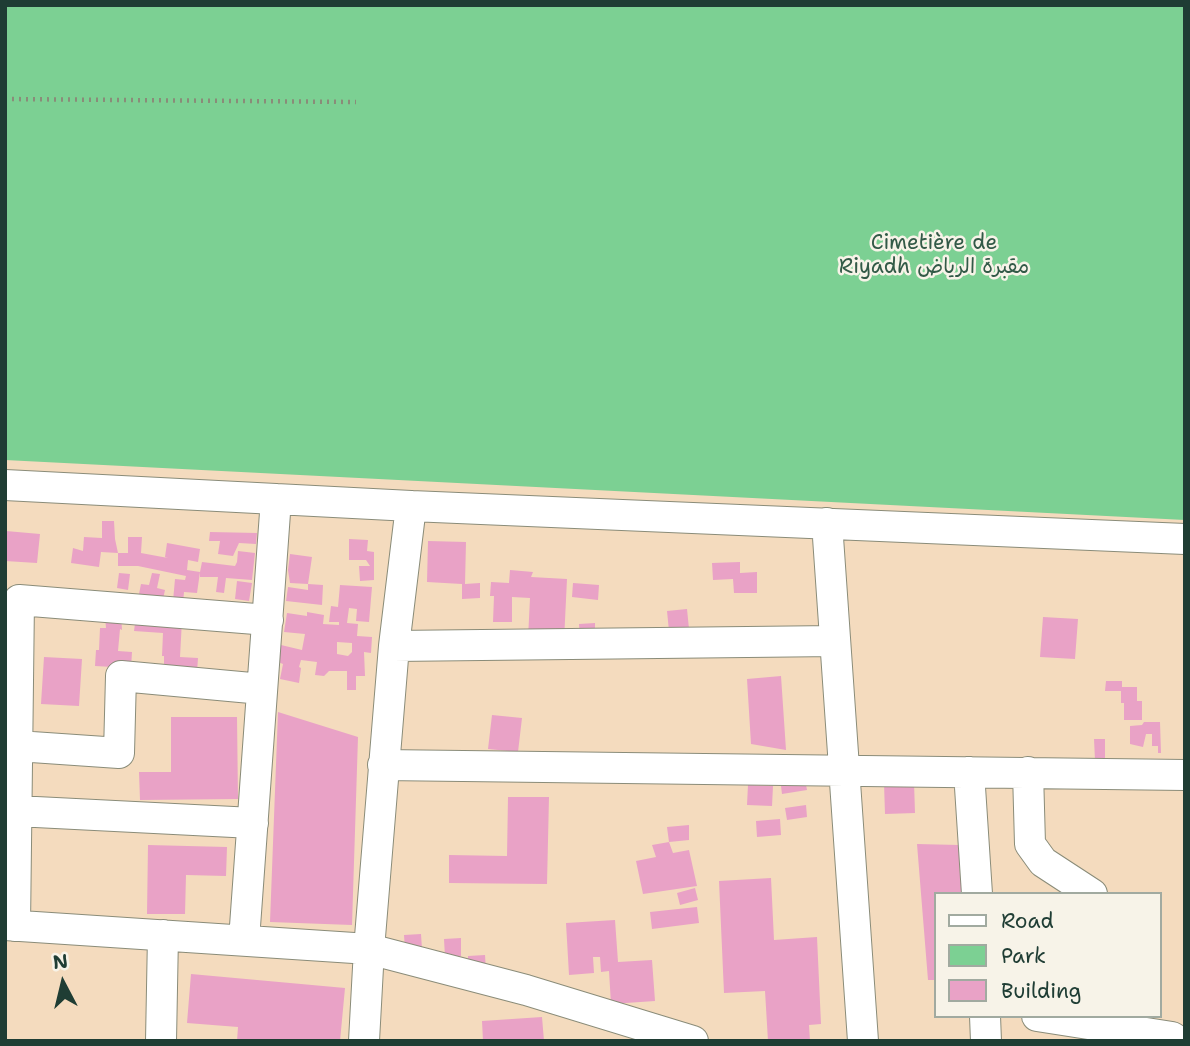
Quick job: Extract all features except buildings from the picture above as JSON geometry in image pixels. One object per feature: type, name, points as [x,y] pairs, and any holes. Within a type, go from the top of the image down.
[{"type":"street","points":[[5,485],[411,506],[1185,538]]},
{"type":"street","points":[[244,940],[276,499]]},
{"type":"street","points":[[364,1041],[383,765],[411,506]]},
{"type":"street","points":[[827,523],[863,1041]]},
{"type":"street","points":[[268,620],[19,600],[16,811],[10,925],[369,949],[526,990],[693,1041]]},
{"type":"street","points":[[394,646],[835,641]]},
{"type":"street","points":[[17,746],[120,753],[121,676],[262,689]]},
{"type":"street","points":[[383,765],[1185,775]]},
{"type":"street","points":[[969,772],[977,892]]},
{"type":"street","points":[[1028,772],[1030,844],[1043,862],[1089,892]]},
{"type":"street","points":[[16,811],[253,823]]},
{"type":"street","points":[[161,1041],[163,935]]},
{"type":"street","points":[[985,1018],[986,1041]]},
{"type":"street","points":[[1064,1018],[1117,1022],[1178,1041]]},
{"type":"path","points":[[5,99],[356,102]]},
{"type":"green space","name":"Cimetière de Riyadh مقبرة الرياض","points":[[5,5],[1185,5],[1185,520],[5,460]]}]
